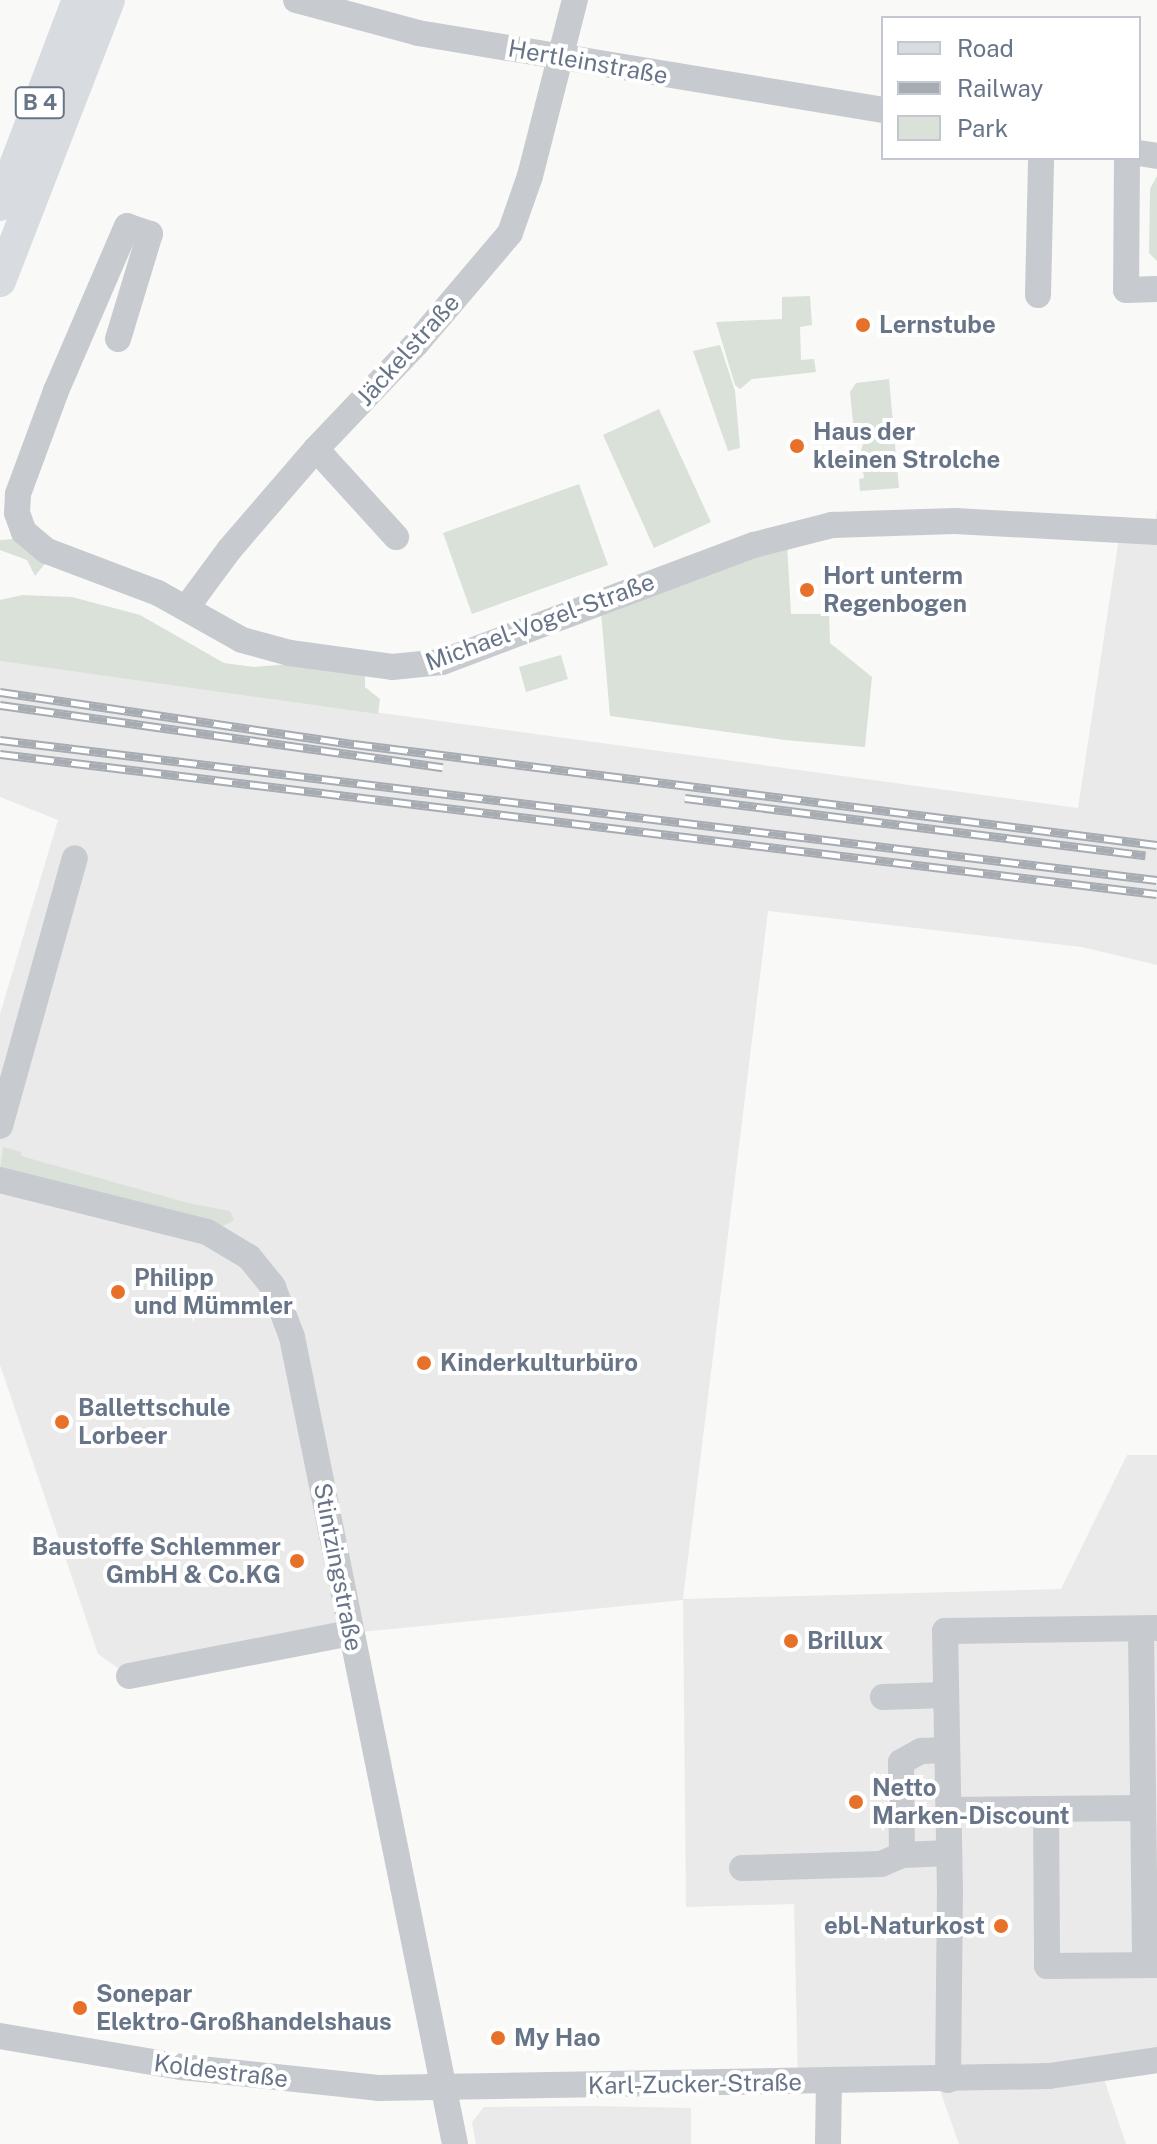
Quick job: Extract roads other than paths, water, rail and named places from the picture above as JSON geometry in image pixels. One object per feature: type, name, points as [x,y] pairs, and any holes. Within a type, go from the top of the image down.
[{"type":"main road","name":"B 4","points":[[0,205],[102,1]]},
{"type":"main road","name":"B 4","points":[[0,281],[102,1]]},
{"type":"street","name":"Hertleinstraße","points":[[296,0],[418,33],[881,110]]},
{"type":"street","name":"Jäckelstraße","points":[[187,607],[229,550],[316,449],[416,344],[510,233],[522,205],[575,0]]},
{"type":"street","points":[[1038,295],[1041,160]]},
{"type":"street","points":[[1127,160],[1126,290],[1157,289]]},
{"type":"street","name":"Michael-Vogel-Straße","points":[[118,339],[150,234],[127,226],[56,391],[18,494],[19,520],[28,538],[39,547],[187,607],[242,640],[290,653],[412,667],[457,657],[754,545],[832,525],[930,520],[1157,532]]},
{"type":"street","points":[[316,449],[396,537]]},
{"type":"street","points":[[0,1126],[75,858]]},
{"type":"street","name":"Stintzingstraße","points":[[0,1180],[207,1232],[249,1257],[273,1287],[292,1337],[455,2144]]},
{"type":"street","points":[[948,2080],[949,1853],[945,1631],[1149,1628],[1143,1808],[1151,1965],[1047,1966],[1046,1809]]},
{"type":"street","points":[[129,1676],[351,1633]]},
{"type":"street","points":[[883,1697],[946,1695]]},
{"type":"street","points":[[902,1855],[901,1762],[921,1751],[947,1750]]},
{"type":"street","points":[[948,1810],[1143,1808]]},
{"type":"street","points":[[742,1868],[881,1864],[902,1855],[949,1853]]},
{"type":"street","name":"Koldestraße","points":[[0,2036],[182,2067],[378,2088],[443,2087]]},
{"type":"street","name":"Karl-Zucker-Straße","points":[[443,2087],[948,2080],[1049,2076],[1157,2060]]},
{"type":"street","points":[[828,2144],[829,2082]]},
{"type":"railway","points":[[0,692],[354,744],[1157,845]]},
{"type":"railway","points":[[0,705],[443,767]]},
{"type":"railway","points":[[0,740],[1157,880]]},
{"type":"railway","points":[[0,754],[1157,894]]},
{"type":"railway","points":[[685,798],[1145,855]]},
{"type":"place","name":"Lernstube","points":[[863,325]]},
{"type":"place","name":"Haus der kleinen Strolche","points":[[797,446]]},
{"type":"place","name":"Hort unterm Regenbogen","points":[[807,590]]},
{"type":"place","name":"Philipp und Mümmler","points":[[118,1292]]},
{"type":"place","name":"Kinderkulturbüro","points":[[424,1363]]},
{"type":"place","name":"Ballettschule Lorbeer","points":[[62,1422]]},
{"type":"place","name":"Baustoffe Schlemmer GmbH & Co.KG","points":[[297,1561]]},
{"type":"place","name":"Brillux","points":[[791,1641]]},
{"type":"place","name":"Netto Marken-Discount","points":[[856,1802]]},
{"type":"place","name":"ebl-Naturkost","points":[[1001,1926]]},
{"type":"place","name":"Sonepar Elektro-Großhandelshaus","points":[[80,2008]]},
{"type":"place","name":"My Hao","points":[[498,2038]]}]
